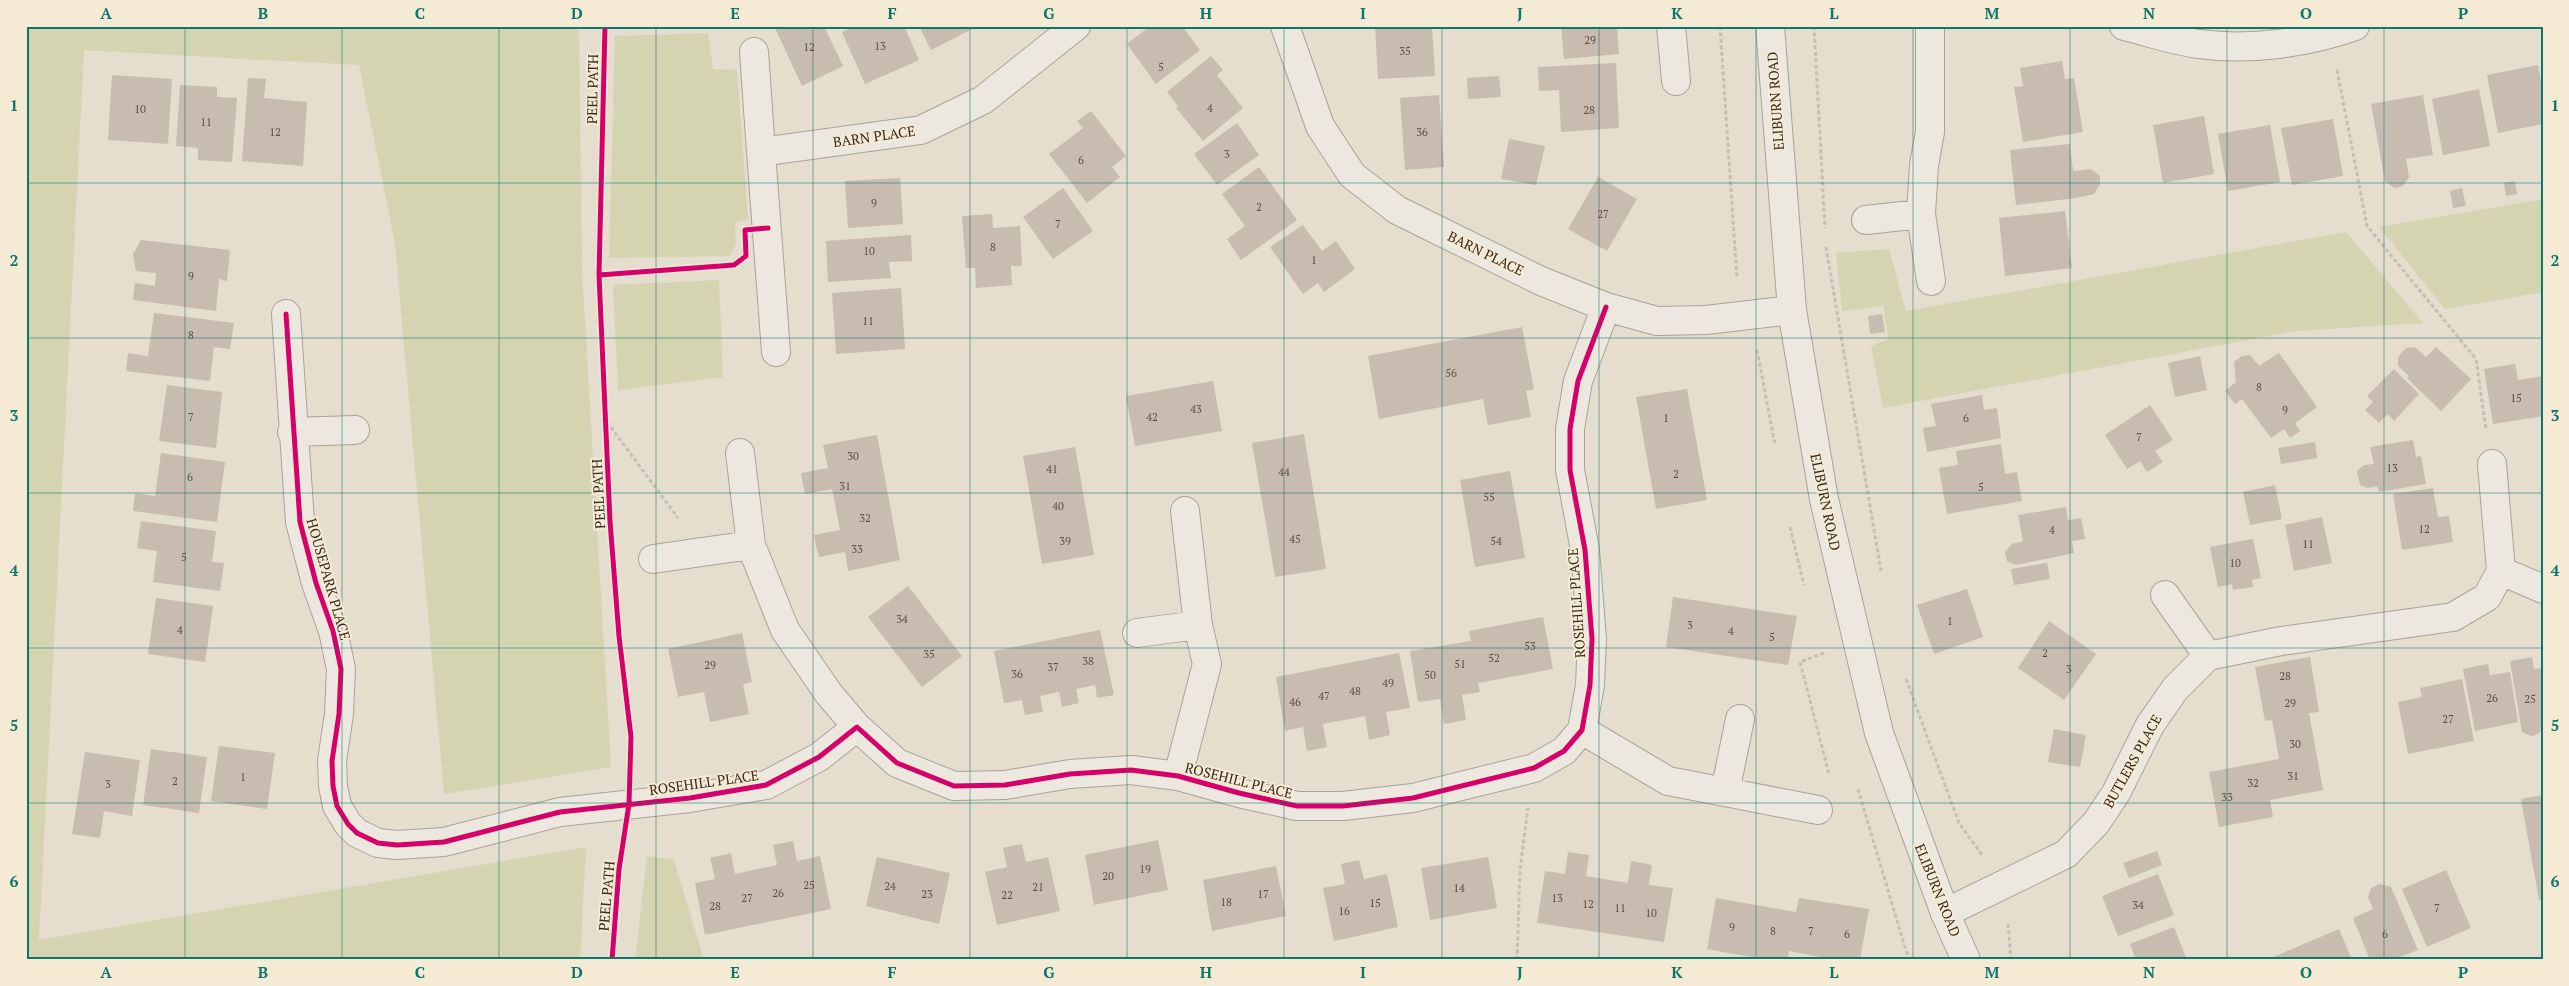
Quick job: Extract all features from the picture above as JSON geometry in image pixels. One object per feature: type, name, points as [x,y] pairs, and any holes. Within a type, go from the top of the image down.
[{"type":"street","name":"BARN PLACE","points":[[761,152],[922,130],[983,100],[1076,26]]},
{"type":"street","name":"BARN PLACE","points":[[1284,26],[1320,126],[1352,175],[1398,210],[1541,280],[1606,307],[1657,321],[1739,317],[1792,310]]},
{"type":"street","points":[[1671,26],[1676,81]]},
{"type":"street","name":"ELIBURN ROAD","points":[[1770,26],[1792,310],[1824,499],[1879,734],[1945,913],[1966,960]]},
{"type":"street","points":[[1930,26],[1930,132],[1924,166],[1921,214],[1931,281]]},
{"type":"street","points":[[2124,26],[2200,44],[2271,46],[2342,30]]},
{"type":"street","points":[[754,52],[776,352]]},
{"type":"street","points":[[1866,220],[1921,214]]},
{"type":"street","name":"ROSEHILL PLACE","points":[[740,453],[751,545],[785,630],[828,694],[858,727],[898,763],[954,786],[1005,785],[1070,774],[1131,770],[1178,776],[1239,793],[1297,806],[1343,806],[1413,798],[1534,768],[1564,751],[1582,730],[1590,685],[1592,639],[1585,550],[1570,470],[1570,428],[1578,381],[1606,307]]},
{"type":"street","name":"HOUSEPARK PLACE","points":[[286,314],[292,432],[300,522],[316,583],[333,631],[341,669],[339,714],[332,760],[333,786],[337,806],[348,824],[358,833],[378,843],[397,845],[444,842],[560,812],[629,804]]},
{"type":"street","points":[[292,432],[355,430]]},
{"type":"street","points":[[2166,595],[2208,656],[2280,641],[2453,617],[2487,597],[2501,571],[2492,464]]},
{"type":"street","name":"ROSEHILL PLACE","points":[[1178,776],[1207,664],[1198,625],[1185,511]]},
{"type":"street","points":[[653,559],[751,545]]},
{"type":"street","points":[[2501,571],[2543,589]]},
{"type":"street","points":[[1137,633],[1198,625]]},
{"type":"street","name":"BUTLERS PLACE","points":[[1945,913],[2066,854],[2096,823],[2116,793],[2150,725],[2175,689],[2208,656]]},
{"type":"street","points":[[1725,792],[1740,719]]},
{"type":"street","name":"ROSEHILL PLACE","points":[[629,804],[690,798],[766,785],[819,757],[858,727]]},
{"type":"street","points":[[1582,730],[1668,781],[1818,810]]},
{"type":"path","points":[[1720,26],[1739,317]]},
{"type":"path","points":[[1814,26],[1825,235]]},
{"type":"path","points":[[2342,30],[2367,226],[2476,359],[2492,464]]},
{"type":"path","points":[[1826,245],[1882,574]]},
{"type":"path","points":[[606,412],[607,432]]},
{"type":"path","points":[[607,422],[689,533],[723,549]]},
{"type":"path","points":[[1818,810],[1831,784],[1800,662],[1857,639]]},
{"type":"path","points":[[1906,678],[1959,823],[2004,885],[2011,960]]},
{"type":"path","points":[[1517,960],[1520,870],[1534,768]]},
{"type":"green space","points":[[28,26],[579,26],[582,269],[611,767],[444,794],[395,244],[359,65],[84,50],[39,940],[586,847],[580,960],[26,960]]},
{"type":"green space","points":[[708,33],[713,69],[737,70],[748,219],[735,223],[736,244],[730,256],[609,258],[615,36]]},
{"type":"green space","points":[[2543,199],[2543,292],[2445,309],[2379,227]]},
{"type":"green space","points":[[2346,232],[2423,323],[2296,331],[1883,408],[1871,346],[1889,339],[1883,306],[1842,311],[1836,253],[1889,249],[1906,311]]},
{"type":"green space","points":[[719,280],[723,377],[618,390],[613,285]]},
{"type":"green space","points":[[647,856],[674,860],[704,960],[635,960]]},
{"type":"building","points":[[779,26],[824,26],[843,66],[802,86],[775,28]]},
{"type":"building","points":[[855,26],[904,26],[919,60],[865,84],[842,32]]},
{"type":"building","points":[[919,26],[978,26],[931,50]]},
{"type":"building","points":[[1150,26],[1182,26],[1200,50],[1156,84],[1127,44]]},
{"type":"building","points":[[1375,26],[1432,26],[1435,76],[1378,79]]},
{"type":"building","points":[[1561,26],[1617,26],[1619,54],[1564,59]]},
{"type":"building","points":[[1211,56],[1223,70],[1217,75],[1243,108],[1203,141],[1176,108],[1178,106],[1167,92]]},
{"type":"building","points":[[2062,61],[2065,79],[2074,78],[2083,132],[2023,142],[2014,87],[2023,86],[2020,68]]},
{"type":"building","points":[[1616,63],[1619,128],[1561,132],[1559,90],[1539,91],[1538,67]]},
{"type":"building","points":[[2538,65],[2543,91],[2543,124],[2498,133],[2487,75]]},
{"type":"building","points":[[112,75],[172,79],[168,144],[108,140]]},
{"type":"building","points":[[1499,76],[1501,97],[1468,99],[1467,78]]},
{"type":"building","points":[[248,78],[266,79],[264,98],[307,102],[303,166],[242,161]]},
{"type":"building","points":[[180,85],[217,87],[217,97],[237,98],[232,162],[198,160],[198,148],[176,146]]},
{"type":"building","points":[[2479,89],[2490,146],[2443,155],[2432,99]]},
{"type":"building","points":[[1439,95],[1444,167],[1405,170],[1400,98]]},
{"type":"building","points":[[2423,95],[2433,155],[2406,159],[2409,177],[2403,186],[2394,188],[2385,181],[2371,104]]},
{"type":"building","points":[[1091,111],[1126,156],[1112,167],[1120,177],[1087,203],[1049,154],[1083,128],[1077,121]]},
{"type":"building","points":[[2204,116],[2214,174],[2163,183],[2153,125]]},
{"type":"building","points":[[2333,119],[2343,176],[2292,185],[2281,128]]},
{"type":"building","points":[[1237,123],[1259,155],[1217,185],[1194,154]]},
{"type":"building","points":[[2270,125],[2280,182],[2228,191],[2218,134]]},
{"type":"building","points":[[1509,139],[1545,146],[1536,185],[1501,179]]},
{"type":"building","points":[[2070,144],[2073,171],[2091,169],[2100,176],[2100,184],[2094,194],[2016,205],[2010,150]]},
{"type":"building","points":[[1259,167],[1297,220],[1241,260],[1227,239],[1245,226],[1222,194]]},
{"type":"building","points":[[1598,177],[1637,199],[1607,251],[1568,229]]},
{"type":"building","points":[[900,178],[903,224],[848,228],[845,181]]},
{"type":"building","points":[[2515,181],[2517,194],[2506,196],[2504,183]]},
{"type":"building","points":[[1063,188],[1093,231],[1053,259],[1023,217]]},
{"type":"building","points":[[2462,188],[2466,206],[2453,208],[2450,191]]},
{"type":"building","points":[[2065,211],[2072,268],[2005,276],[1999,218]]},
{"type":"building","points":[[992,214],[993,228],[1020,226],[1022,266],[1011,266],[1012,285],[976,288],[975,268],[966,268],[962,216]]},
{"type":"building","points":[[1303,225],[1322,251],[1336,241],[1355,269],[1324,292],[1318,283],[1303,294],[1270,247]]},
{"type":"building","points":[[911,235],[912,261],[889,262],[891,278],[828,282],[826,241]]},
{"type":"building","points":[[141,240],[230,250],[227,281],[219,279],[216,311],[133,300],[135,283],[155,286],[156,273],[136,271],[133,254]]},
{"type":"building","points":[[901,288],[905,349],[836,354],[832,293]]},
{"type":"building","points":[[154,313],[234,323],[230,349],[214,347],[210,381],[126,371],[128,353],[148,356]]},
{"type":"building","points":[[1882,314],[1885,332],[1870,334],[1868,316]]},
{"type":"building","points":[[1522,327],[1534,389],[1526,391],[1531,417],[1488,425],[1483,399],[1379,419],[1368,356]]},
{"type":"building","points":[[2415,347],[2426,357],[2436,347],[2471,379],[2441,411],[2407,378],[2409,376],[2398,366],[2398,357],[2406,348]]},
{"type":"building","points":[[2279,353],[2317,407],[2295,423],[2300,431],[2290,438],[2284,429],[2271,438],[2242,399],[2235,404],[2225,391],[2236,382],[2234,362],[2242,356],[2250,355],[2259,366]]},
{"type":"building","points":[[2200,356],[2207,390],[2175,397],[2168,363]]},
{"type":"building","points":[[2515,364],[2518,380],[2543,376],[2543,416],[2493,424],[2484,369]]},
{"type":"building","points":[[2394,369],[2419,394],[2394,421],[2388,414],[2379,423],[2365,410],[2373,402],[2367,396]]},
{"type":"building","points":[[1213,381],[1222,431],[1135,446],[1126,396]]},
{"type":"building","points":[[167,385],[222,392],[216,448],[159,441]]},
{"type":"building","points":[[1687,389],[1707,500],[1656,509],[1636,397]]},
{"type":"building","points":[[1982,395],[1984,410],[1997,408],[2001,438],[1927,452],[1923,428],[1936,426],[1931,404]]},
{"type":"building","points":[[2150,405],[2173,440],[2155,451],[2163,462],[2147,472],[2140,461],[2127,469],[2105,435]]},
{"type":"building","points":[[1304,434],[1326,569],[1275,577],[1252,443]]},
{"type":"building","points":[[877,435],[900,560],[848,571],[845,552],[819,557],[816,546],[814,535],[840,530],[832,489],[805,494],[801,473],[828,468],[823,445]]},
{"type":"building","points":[[2413,440],[2416,457],[2421,456],[2426,484],[2379,492],[2377,486],[2368,488],[2360,485],[2357,471],[2364,465],[2374,464],[2370,447]]},
{"type":"building","points":[[2315,442],[2317,458],[2281,464],[2278,448]]},
{"type":"building","points":[[2001,444],[2005,474],[2017,472],[2022,501],[1947,514],[1939,468],[1958,465],[1956,451]]},
{"type":"building","points":[[1075,447],[1094,555],[1042,564],[1023,456]]},
{"type":"building","points":[[161,453],[225,462],[217,522],[133,511],[135,493],[155,496]]},
{"type":"building","points":[[1510,471],[1525,558],[1475,567],[1460,480]]},
{"type":"building","points":[[2275,485],[2282,519],[2250,525],[2243,492]]},
{"type":"building","points":[[2433,488],[2438,517],[2449,516],[2453,542],[2402,550],[2393,494]]},
{"type":"building","points":[[2066,507],[2068,520],[2081,518],[2085,539],[2072,541],[2074,553],[2016,565],[2007,561],[2005,552],[2012,544],[2023,541],[2018,515]]},
{"type":"building","points":[[2322,517],[2332,563],[2294,571],[2285,525]]},
{"type":"building","points":[[141,521],[216,531],[212,562],[224,563],[220,591],[153,582],[157,551],[137,548]]},
{"type":"building","points":[[2253,539],[2261,578],[2252,580],[2253,587],[2233,590],[2232,584],[2218,587],[2210,547]]},
{"type":"building","points":[[2047,563],[2050,579],[2014,585],[2011,569]]},
{"type":"building","points":[[908,586],[962,656],[922,687],[868,617]]},
{"type":"building","points":[[1967,589],[1983,637],[1934,654],[1917,605]]},
{"type":"building","points":[[1673,597],[1797,616],[1788,665],[1666,647]]},
{"type":"building","points":[[156,598],[213,606],[205,662],[148,654]]},
{"type":"building","points":[[1543,617],[1553,669],[1478,683],[1480,692],[1462,695],[1466,720],[1444,724],[1440,699],[1418,702],[1410,651],[1471,641],[1469,631]]},
{"type":"building","points":[[2049,621],[2096,654],[2064,700],[2018,668]]},
{"type":"building","points":[[1100,630],[1114,695],[1097,698],[1095,685],[1076,689],[1079,703],[1062,707],[1059,692],[1040,696],[1043,712],[1025,715],[1022,700],[1004,703],[994,651]]},
{"type":"building","points":[[742,633],[752,682],[743,684],[749,714],[710,722],[704,692],[678,697],[668,649]]},
{"type":"building","points":[[1399,653],[1410,708],[1386,712],[1390,735],[1369,740],[1365,716],[1323,724],[1327,747],[1307,751],[1303,727],[1285,731],[1276,677]]},
{"type":"building","points":[[2310,657],[2319,712],[2309,713],[2323,790],[2270,800],[2273,817],[2219,827],[2209,772],[2279,759],[2272,720],[2265,721],[2255,667]]},
{"type":"building","points":[[2532,657],[2534,669],[2543,668],[2543,728],[2538,734],[2531,736],[2522,732],[2510,661]]},
{"type":"building","points":[[2488,664],[2490,675],[2510,672],[2518,722],[2475,731],[2463,669]]},
{"type":"building","points":[[2462,679],[2474,741],[2408,754],[2398,702],[2422,697],[2420,688]]},
{"type":"building","points":[[2054,729],[2086,735],[2080,767],[2048,762]]},
{"type":"building","points":[[219,746],[275,753],[267,809],[211,801]]},
{"type":"building","points":[[151,749],[207,757],[199,813],[143,805]]},
{"type":"building","points":[[85,752],[140,760],[132,816],[104,811],[100,838],[72,834]]},
{"type":"building","points":[[2543,795],[2543,900],[2539,900],[2521,799]]},
{"type":"building","points":[[1158,840],[1168,890],[1094,905],[1085,855]]},
{"type":"building","points":[[793,841],[797,861],[820,856],[831,909],[705,935],[695,883],[715,879],[710,858],[731,853],[735,874],[777,865],[773,845]]},
{"type":"building","points":[[1022,844],[1026,862],[1048,857],[1060,911],[997,925],[985,872],[1007,867],[1003,848]]},
{"type":"building","points":[[2157,851],[2162,865],[2129,878],[2123,863]]},
{"type":"building","points":[[1568,852],[1589,855],[1586,876],[1628,883],[1631,861],[1652,865],[1649,885],[1673,888],[1664,942],[1537,923],[1545,871],[1565,874]]},
{"type":"building","points":[[877,857],[950,873],[939,924],[866,906]]},
{"type":"building","points":[[1488,857],[1497,908],[1430,920],[1421,868]]},
{"type":"building","points":[[1359,860],[1364,879],[1387,874],[1398,927],[1334,941],[1323,888],[1345,884],[1341,864]]},
{"type":"building","points":[[1276,866],[1286,916],[1212,931],[1203,880]]},
{"type":"building","points":[[2446,870],[2471,928],[2427,947],[2402,889]]},
{"type":"building","points":[[2158,874],[2174,915],[2118,936],[2102,896]]},
{"type":"building","points":[[2380,884],[2391,887],[2418,950],[2400,957],[2401,960],[2370,960],[2353,918],[2373,909],[2368,897],[2371,888]]},
{"type":"building","points":[[1716,898],[1796,912],[1799,898],[1869,909],[1860,960],[1836,960],[1789,951],[1787,960],[1767,960],[1707,949]]},
{"type":"building","points":[[2174,927],[2187,960],[2136,960],[2130,944]]},
{"type":"building","points":[[2339,929],[2352,960],[2266,960],[2311,941]]},
{"type":"cycle path","name":"PEEL PATH","points":[[605,26],[599,275],[610,521],[619,636],[631,737],[629,804],[619,869],[612,960]]},
{"type":"cycle path","points":[[599,275],[734,265],[746,256],[745,230],[768,228]]},
{"type":"cycle path","points":[[286,314],[300,522],[316,583],[333,631],[341,669],[339,714],[332,761],[333,786],[337,806],[348,824],[357,833],[378,843],[397,845],[444,842],[560,812],[690,798],[766,785],[819,757],[857,727],[897,763],[954,786],[1005,785],[1070,774],[1131,770],[1178,776],[1239,793],[1297,806],[1343,806],[1413,798],[1534,768],[1564,751],[1582,730],[1590,685],[1592,639],[1585,550],[1570,470],[1570,429],[1578,381],[1606,307]]}]
